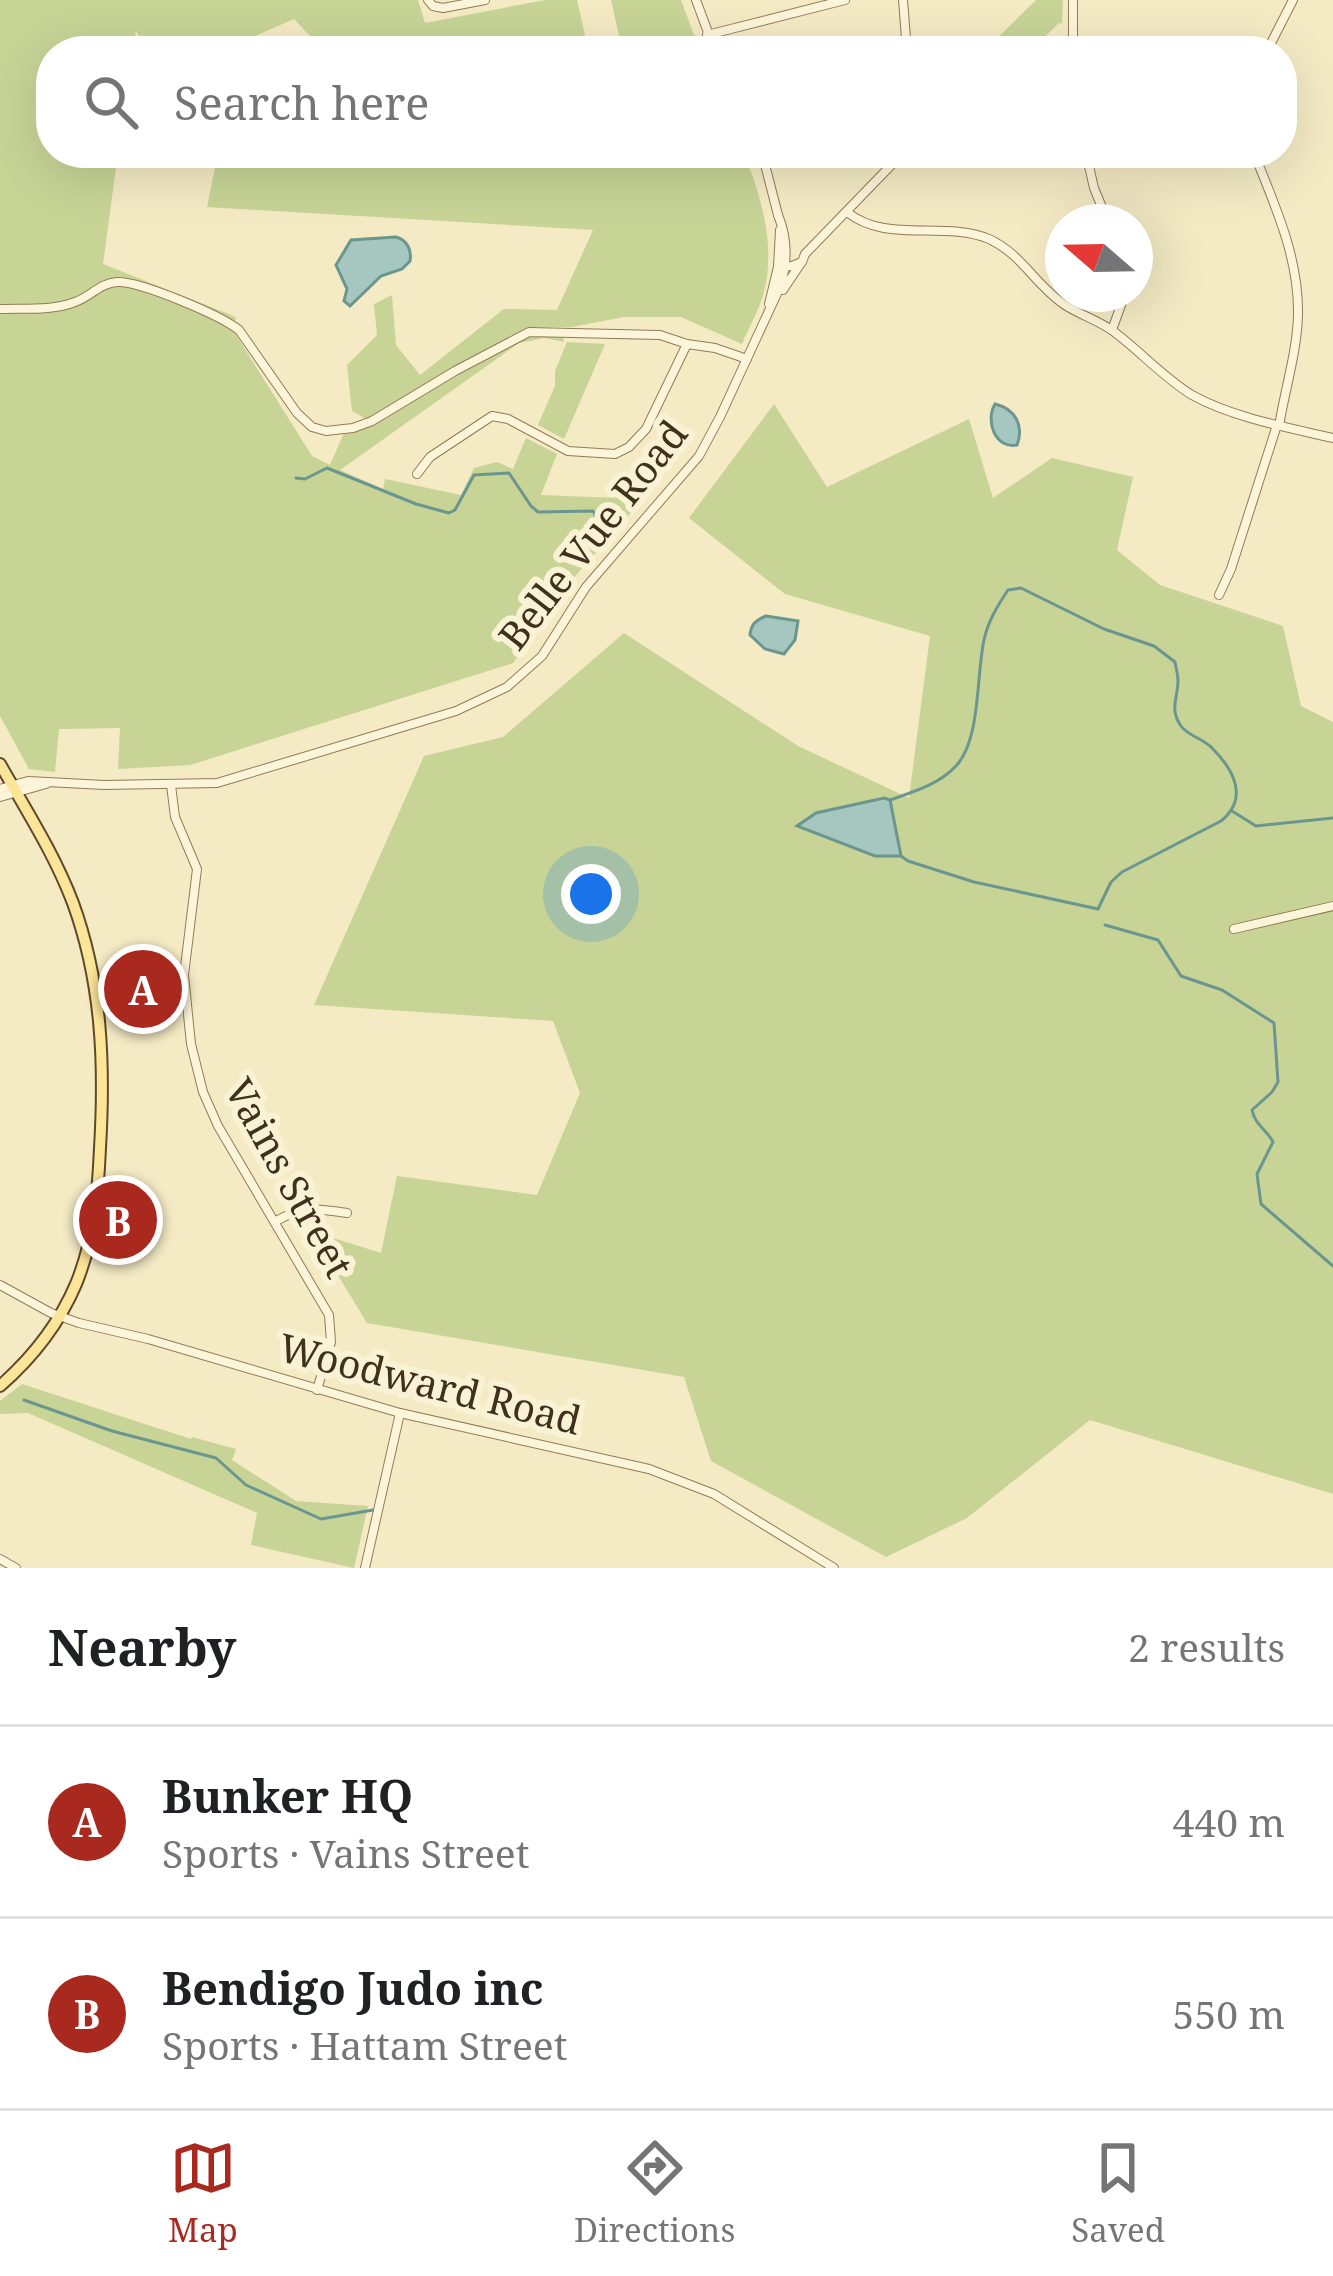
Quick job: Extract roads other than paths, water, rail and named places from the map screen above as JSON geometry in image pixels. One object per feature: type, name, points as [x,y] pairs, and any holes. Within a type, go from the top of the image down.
[{"type":"main road","points":[[0,764],[7,791],[45,840],[79,920],[103,1052],[100,1163],[82,1269],[60,1316],[0,1386]]},
{"type":"street","points":[[428,0],[442,8],[484,0]]},
{"type":"street","points":[[696,0],[707,35],[844,0]]},
{"type":"street","points":[[904,0],[906,36]]},
{"type":"street","points":[[1072,0],[1073,36]]},
{"type":"street","points":[[1275,36],[1293,0]]},
{"type":"street","points":[[766,168],[778,215],[781,263],[806,255]]},
{"type":"street","points":[[775,299],[806,255],[889,168]]},
{"type":"street","points":[[1089,168],[1101,204]]},
{"type":"street","points":[[1219,595],[1278,426],[1296,334],[1295,270],[1260,168]]},
{"type":"street","points":[[847,212],[876,227],[961,232],[992,241],[1018,258],[1061,302],[1112,330],[1192,394],[1278,426],[1333,438]]},
{"type":"street","name":"Belle Vue Road","points":[[7,791],[28,781],[218,783],[456,711],[507,687],[542,656],[586,587],[699,456],[775,299],[786,236],[778,215]]},
{"type":"street","points":[[786,236],[806,255]]},
{"type":"street","name":"Belle Vue Road","points":[[768,311],[781,263]]},
{"type":"street","points":[[0,309],[65,305],[119,282],[140,286],[234,326],[297,413],[312,427],[326,431],[372,421],[529,332],[660,335],[747,359]]},
{"type":"street","points":[[1112,330],[1118,312]]},
{"type":"street","points":[[417,474],[430,457],[492,416],[508,419],[574,452],[608,455],[622,451],[650,422],[687,344]]},
{"type":"street","name":"Vains Street","points":[[171,785],[176,817],[198,875],[184,975],[198,1076],[218,1126],[329,1315],[331,1342],[317,1390]]},
{"type":"street","points":[[1234,929],[1333,906]]},
{"type":"street","points":[[276,1221],[308,1208],[347,1214]]},
{"type":"street","name":"Woodward Road","points":[[0,1285],[60,1316],[317,1390],[662,1473],[713,1494],[835,1568]]},
{"type":"street","points":[[365,1568],[400,1413]]},
{"type":"street","points":[[0,1559],[16,1568]]},
{"type":"water","points":[[396,237],[408,246],[410,261],[381,276],[350,306],[344,301],[347,289],[336,265],[351,240]]},
{"type":"water","points":[[995,404],[1017,419],[1017,445],[1003,443],[994,432]]},
{"type":"water","points":[[766,616],[798,621],[795,640],[784,654],[765,649],[750,635],[755,623]]},
{"type":"water","points":[[890,800],[901,856],[875,856],[797,826],[816,813]]},
{"type":"waterway","points":[[296,478],[305,479],[327,468],[449,513],[474,475],[509,473],[538,512],[593,511],[596,549]]},
{"type":"waterway","points":[[890,800],[941,778],[964,754],[974,724],[988,626],[1008,590],[1021,588],[1104,629],[1154,646],[1175,662],[1177,720],[1220,757],[1235,784],[1234,803],[1221,821],[1122,872],[1111,882],[1098,909],[974,882],[901,856]]},
{"type":"waterway","points":[[1232,811],[1256,826],[1333,818]]},
{"type":"waterway","points":[[1105,925],[1158,940],[1181,976],[1222,990],[1274,1023],[1278,1082],[1252,1110],[1273,1142],[1257,1174],[1261,1204],[1333,1266]]},
{"type":"waterway","points":[[24,1400],[112,1431],[216,1458],[246,1485],[321,1519],[373,1510]]},
{"type":"place","name":"Bunker HQ","points":[[143,989]]},
{"type":"place","name":"Bendigo Judo inc","points":[[118,1220]]}]
